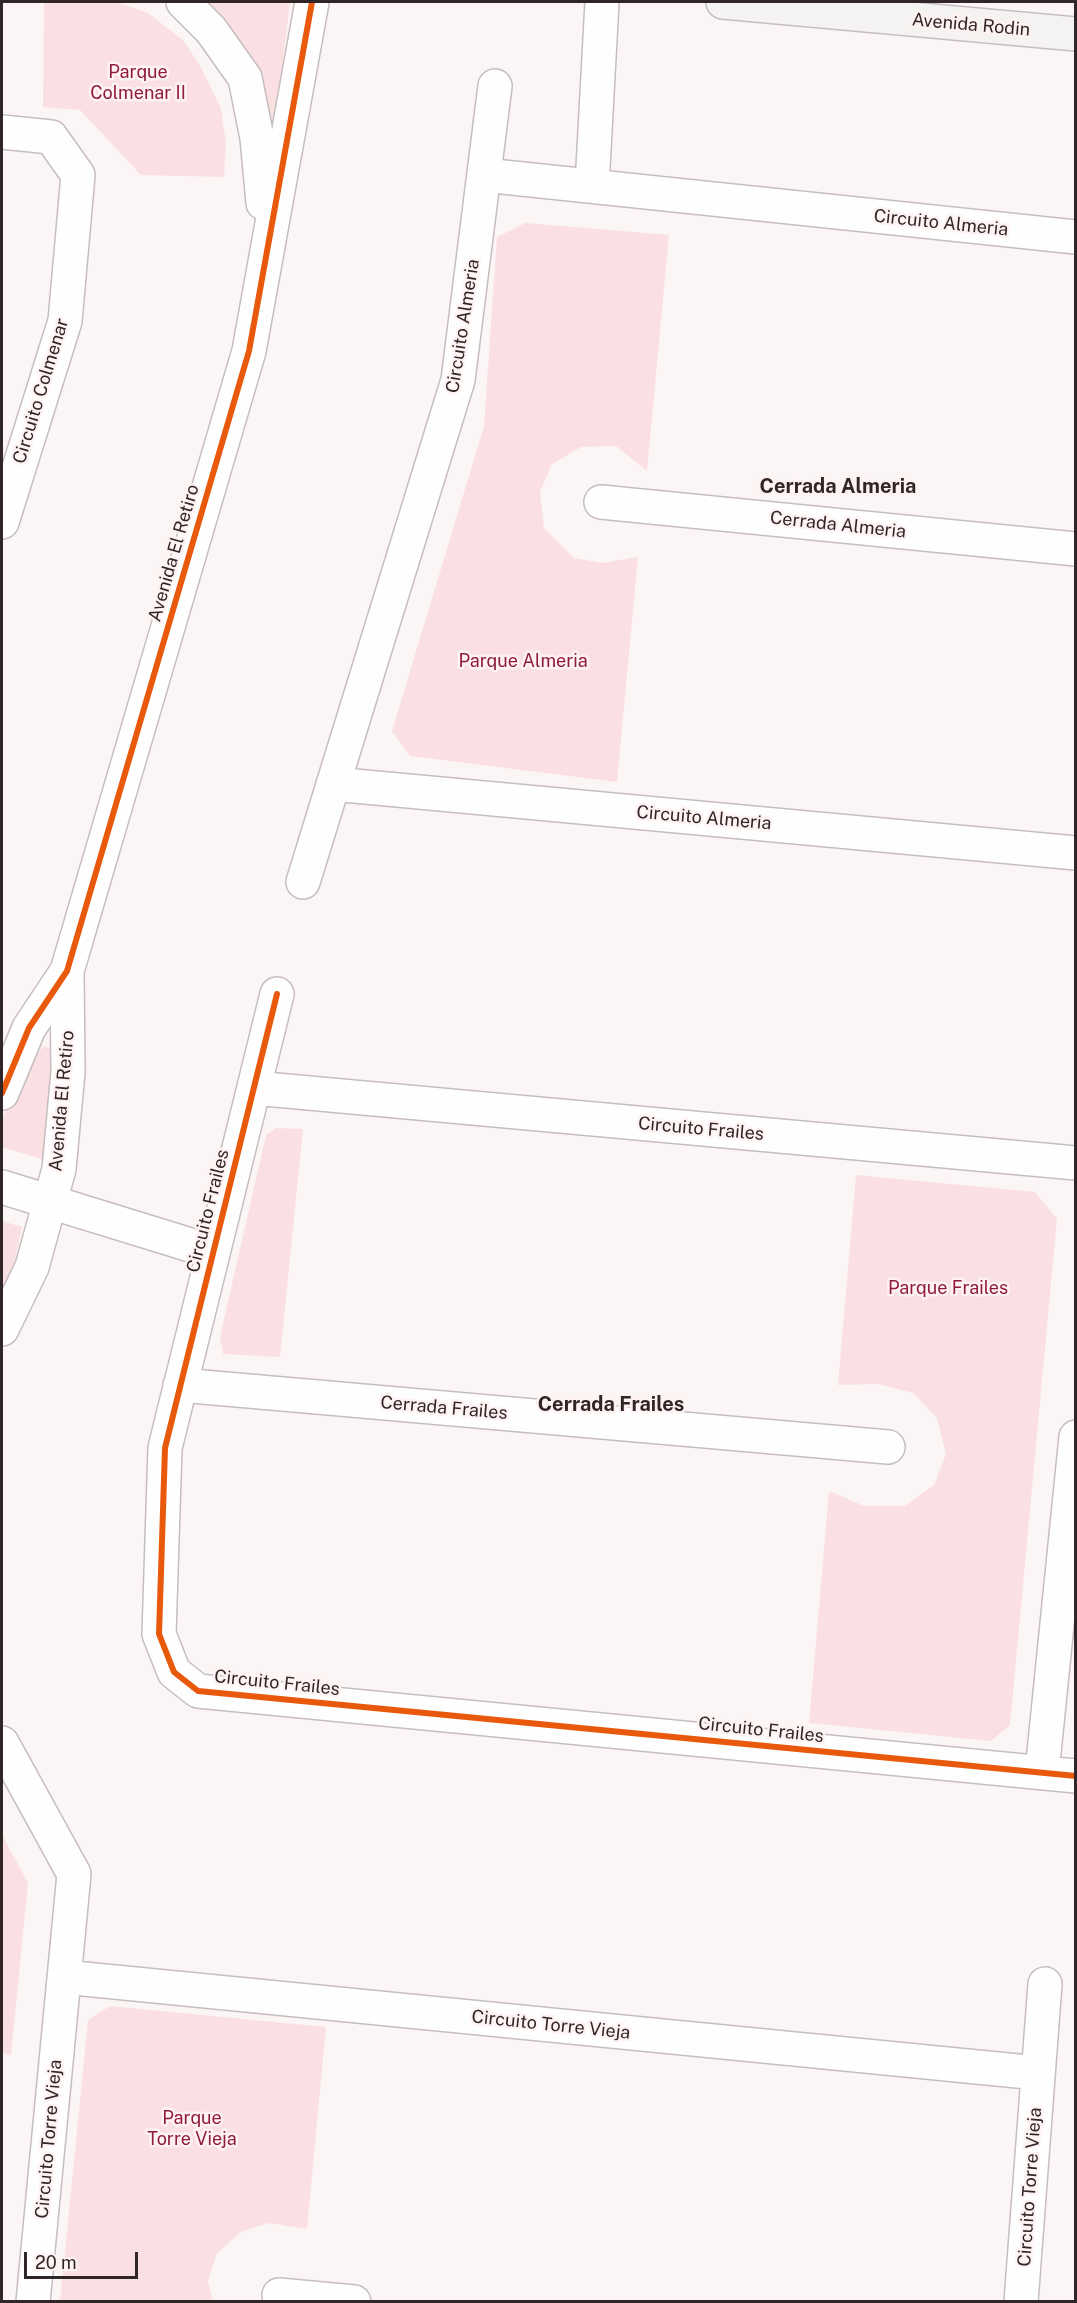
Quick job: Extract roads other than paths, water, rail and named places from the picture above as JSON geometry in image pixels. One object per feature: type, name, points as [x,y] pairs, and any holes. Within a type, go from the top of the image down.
[{"type":"main road","name":"Avenida Rodin","points":[[723,2],[1076,34]]},
{"type":"street","name":"Avenida El Retiro","points":[[183,2],[212,30],[245,78],[257,138],[267,246]]},
{"type":"street","name":"Avenida El Retiro","points":[[2,1329],[32,1267],[59,1169],[68,1072],[67,971],[249,351],[312,2]]},
{"type":"street","points":[[592,186],[602,2]]},
{"type":"street","name":"Circuito Almeria","points":[[303,882],[458,380],[495,86]]},
{"type":"street","name":"Circuito Colmenar","points":[[2,132],[51,137],[78,175],[65,321],[14,441],[2,522]]},
{"type":"street","name":"Circuito Almeria","points":[[484,175],[1076,237]]},
{"type":"street","name":"Cerrada Almeria","points":[[601,502],[1076,549]]},
{"type":"street","name":"Circuito Almeria","points":[[333,784],[1076,853]]},
{"type":"street","name":"Avenida El Retiro","points":[[2,1093],[29,1028],[67,971]]},
{"type":"street","name":"Circuito Frailes","points":[[277,994],[165,1448],[159,1634],[174,1672],[198,1691],[1076,1776]]},
{"type":"street","name":"Circuito Frailes","points":[[254,1088],[1076,1164]]},
{"type":"street","name":"Circuito Frailes","points":[[2,1187],[213,1252]]},
{"type":"street","name":"Cerrada Frailes","points":[[180,1385],[888,1447]]},
{"type":"street","points":[[1042,1772],[1076,1437]]},
{"type":"street","name":"Circuito Torre Vieja","points":[[2,1745],[74,1874],[33,2301]]},
{"type":"street","name":"Circuito Torre Vieja","points":[[64,1977],[1038,2073]]},
{"type":"street","name":"Circuito Torre Vieja","points":[[1021,2301],[1045,1984]]},
{"type":"street","points":[[279,2295],[354,2301]]},
{"type":"district","name":"Cerrada Almeria","points":[[838,487]]},
{"type":"district","name":"Cerrada Frailes","points":[[611,1405]]},
{"type":"park label","name":"Parque Colmenar II","points":[[138,82]]},
{"type":"park label","name":"Parque Almeria","points":[[523,661]]},
{"type":"park label","name":"Parque Frailes","points":[[948,1288]]},
{"type":"park label","name":"Parque Torre Vieja","points":[[192,2128]]}]
